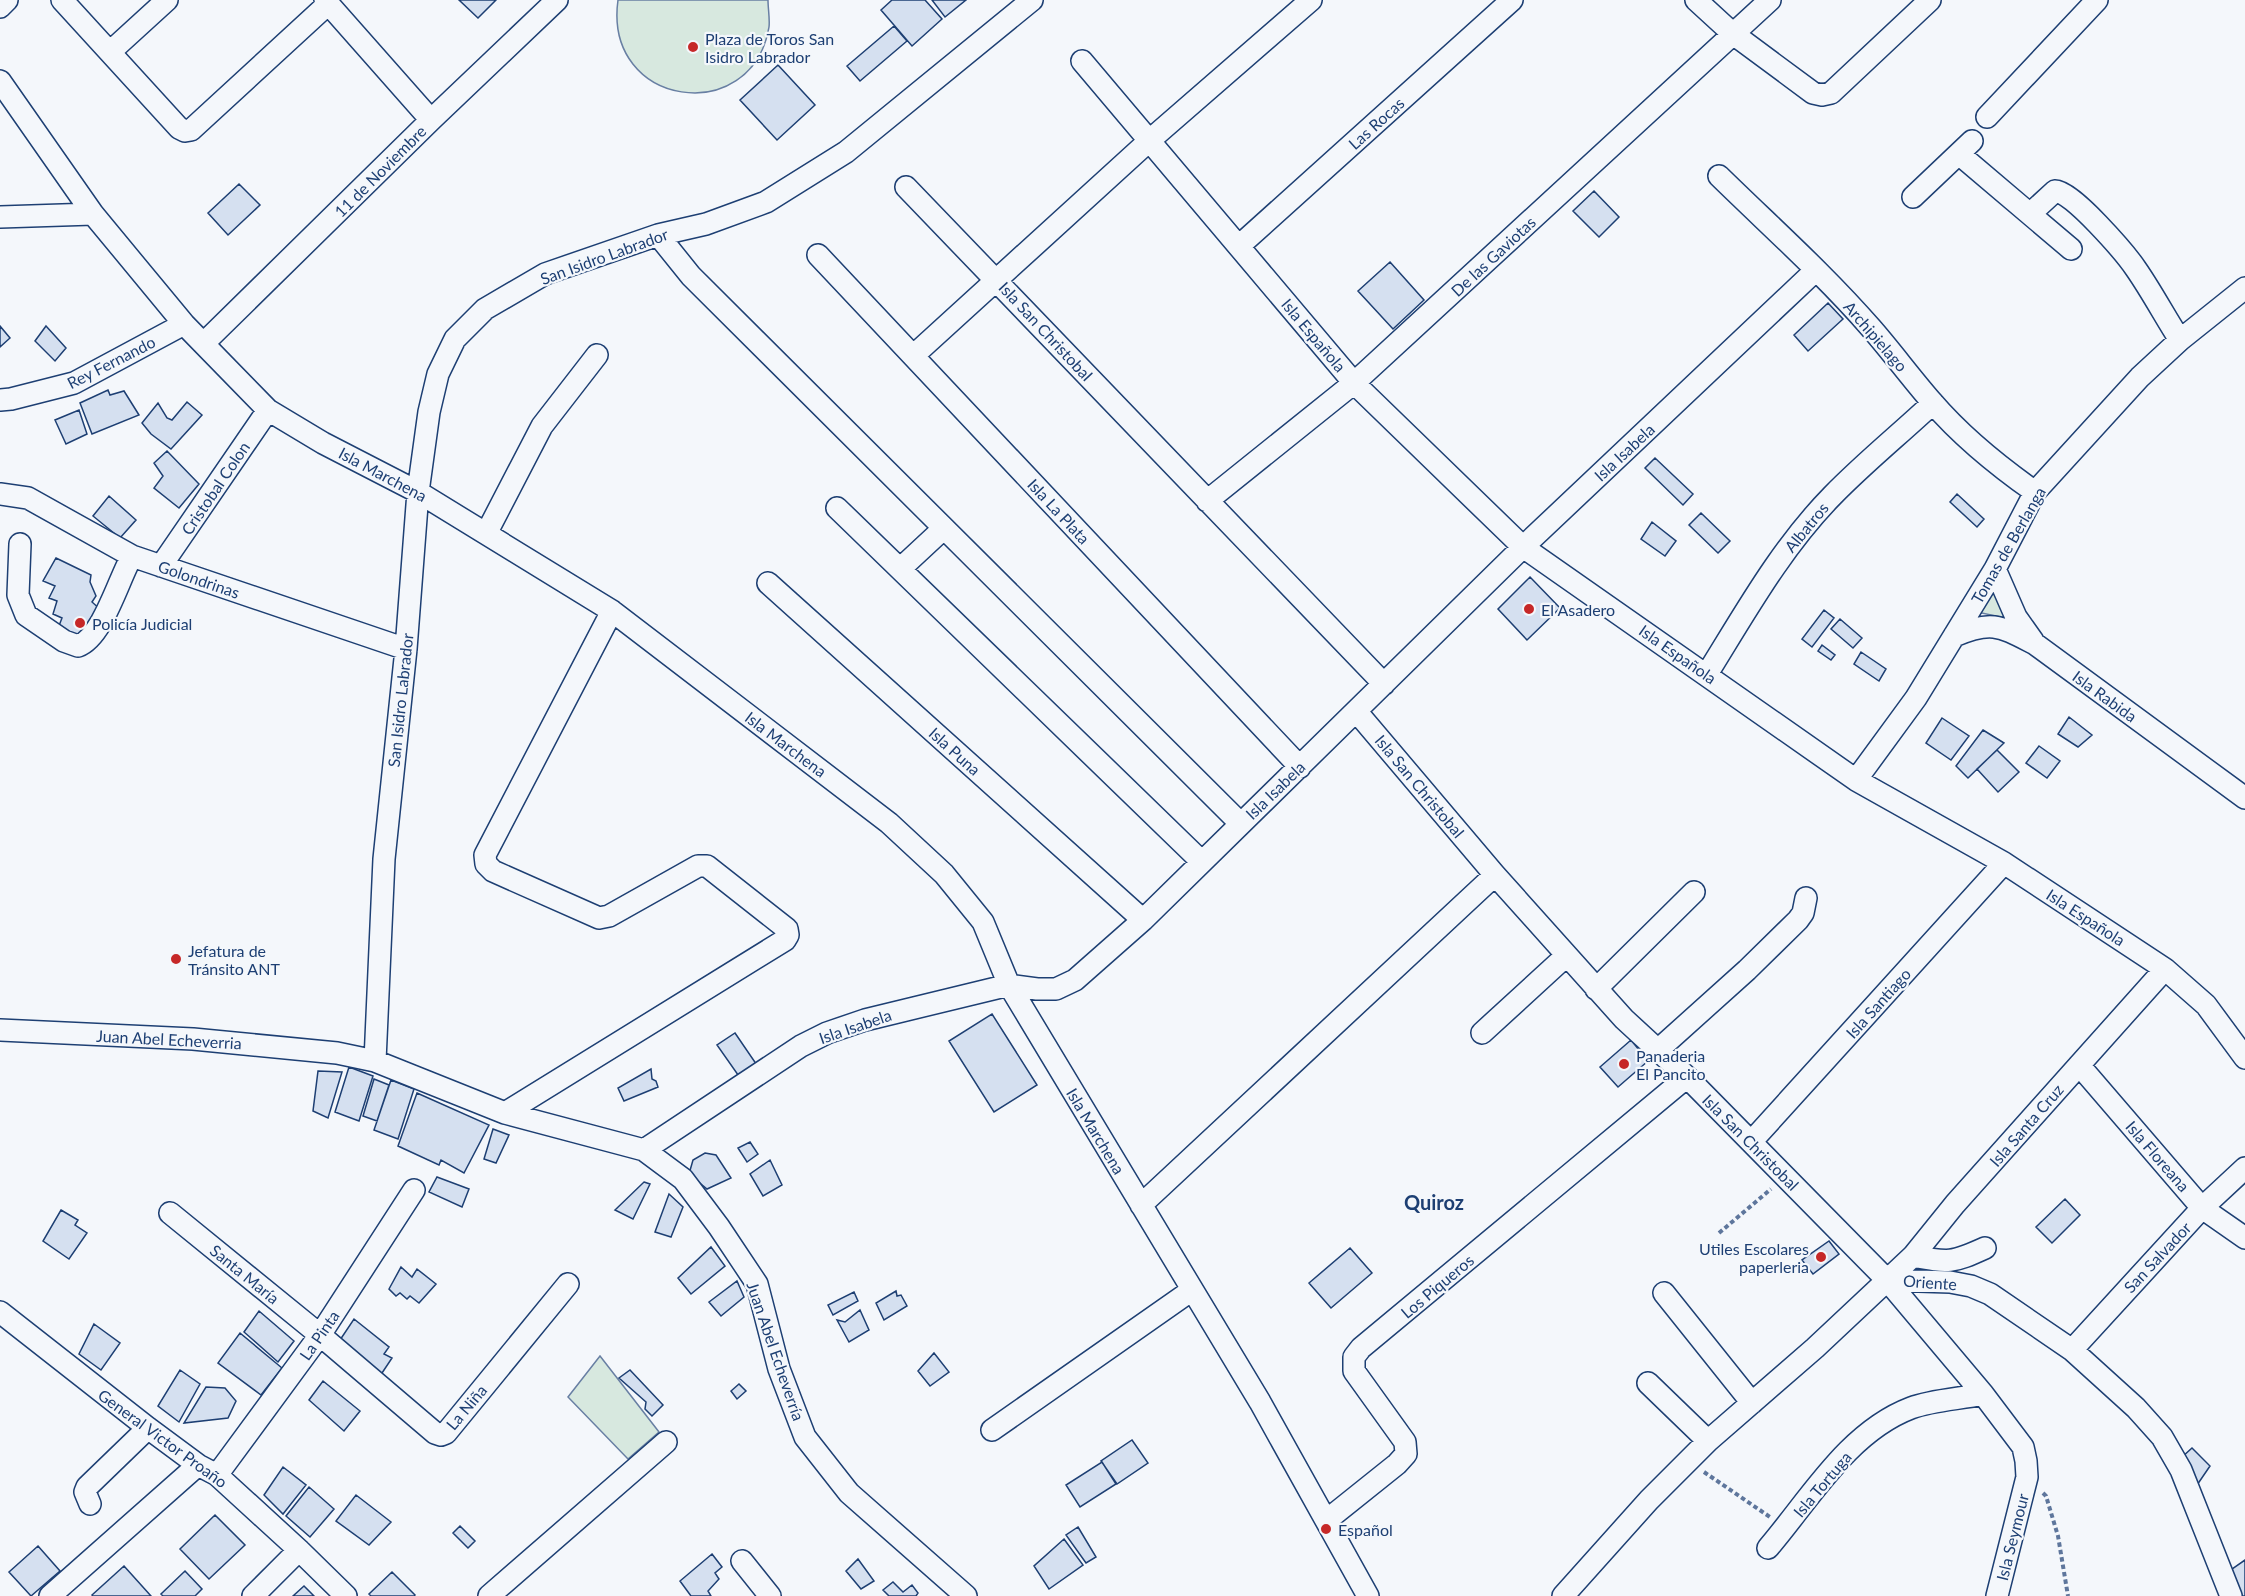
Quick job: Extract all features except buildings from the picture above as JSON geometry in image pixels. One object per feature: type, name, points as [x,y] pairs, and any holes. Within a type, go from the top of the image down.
[{"type":"street","points":[[0,7],[7,0]]},
{"type":"street","points":[[62,0],[179,128],[185,131],[191,130],[327,2],[431,120]]},
{"type":"street","points":[[110,52],[167,0]]},
{"type":"street","name":"11 de Noviembre","points":[[204,343],[557,0]]},
{"type":"street","name":"San Isidro Labrador","points":[[375,1061],[384,859],[406,649],[418,492],[429,412],[438,374],[455,339],[485,309],[545,274],[658,235],[706,224],[766,202],[846,152],[1032,0]]},
{"type":"street","name":"Isla San Christobal","points":[[1311,0],[1150,140],[996,281],[1384,684]]},
{"type":"street","name":"Las Rocas","points":[[1239,246],[1512,0]]},
{"type":"street","points":[[1696,0],[1732,33],[1813,93],[1822,95],[1831,93],[1930,0]]},
{"type":"street","name":"De las Gaviotas","points":[[1207,501],[1354,383],[1770,0]]},
{"type":"street","points":[[1988,117],[2097,0]]},
{"type":"street","name":"Isla Española","points":[[1082,61],[1354,383],[1523,547],[1856,780],[2004,863],[2165,969],[2206,1005],[2245,1058]]},
{"type":"street","name":"Isla Marchena","points":[[0,81],[93,214],[184,324],[268,410],[323,443],[418,492],[487,532],[612,611],[889,823],[944,874],[982,922],[1009,985],[1260,1402],[1368,1596]]},
{"type":"street","points":[[1913,197],[1966,148],[2030,214],[2071,249]]},
{"type":"street","name":"Archipielago","points":[[1719,176],[1816,270],[1870,327],[1933,403],[1967,438],[2002,469],[2035,492]]},
{"type":"street","points":[[906,187],[996,281],[913,356]]},
{"type":"street","points":[[2030,214],[2055,191],[2059,190],[2072,199],[2117,245],[2137,270],[2180,340]]},
{"type":"street","points":[[0,217],[93,214]]},
{"type":"street","points":[[658,235],[691,276],[1240,823]]},
{"type":"street","name":"Isla La Plata","points":[[818,255],[1300,767]]},
{"type":"street","name":"Isla Isabela","points":[[644,1150],[801,1046],[826,1033],[865,1020],[1009,985],[1056,989],[1075,980],[1143,920],[1523,547],[1816,270]]},
{"type":"street","name":"Tomas de Berlanga","points":[[1856,780],[1917,698],[1995,569],[2035,492],[2140,377],[2180,340],[2245,288]]},
{"type":"street","name":"Rey Fernando","points":[[0,400],[74,383],[184,324]]},
{"type":"street","points":[[487,532],[542,426],[597,355]]},
{"type":"street","name":"Albatros","points":[[1707,674],[1771,571],[1799,534],[1832,496],[1933,403]]},
{"type":"street","name":"Cristobal Colon","points":[[161,566],[268,410]]},
{"type":"street","name":"Golondrinas","points":[[0,494],[27,498],[132,556],[406,649]]},
{"type":"street","points":[[837,508],[1202,862]]},
{"type":"street","points":[[900,569],[943,528]]},
{"type":"street","points":[[20,544],[18,595],[26,615],[64,641],[78,646],[89,639],[98,625],[132,556]]},
{"type":"street","points":[[1995,569],[2016,617],[2035,644]]},
{"type":"street","name":"Isla Puna","points":[[768,583],[1143,920]]},
{"type":"street","points":[[505,1113],[785,940],[788,935],[787,929],[707,866],[698,866],[609,916],[599,918],[493,871],[486,864],[484,855],[612,611]]},
{"type":"street","name":"Isla Rabida","points":[[1954,636],[1976,627],[1992,627],[2006,630],[2035,644],[2245,798]]},
{"type":"street","name":"Isla San Christobal","points":[[1356,711],[1495,875],[1596,989],[1687,1077],[1887,1280],[1983,1394],[2023,1447],[2027,1477]]},
{"type":"street","name":"Isla Santiago","points":[[1751,1142],[2004,863]]},
{"type":"street","points":[[1141,1205],[1495,875]]},
{"type":"street","points":[[1596,989],[1694,892]]},
{"type":"street","points":[[1658,1050],[1747,970],[1798,920],[1803,913],[1806,898]]},
{"type":"street","points":[[1482,1033],[1566,956]]},
{"type":"street","name":"Isla Santa Cruz","points":[[1887,1280],[1913,1256],[1955,1204],[2165,969]]},
{"type":"street","name":"Juan Abel Echeverria","points":[[0,1030],[193,1039],[337,1053]]},
{"type":"street","name":"Juan Abel Echeverría","points":[[337,1053],[375,1061],[505,1113],[644,1150],[683,1179],[757,1284],[779,1369],[805,1437],[849,1492],[966,1596]]},
{"type":"street","name":"Isla Floreana","points":[[2079,1065],[2202,1208],[2245,1238]]},
{"type":"street","name":"Los Piqueros","points":[[1327,1520],[1397,1464],[1406,1454],[1405,1442],[1354,1371],[1354,1357],[1361,1348],[1687,1077]]},
{"type":"street","name":"San Salvador","points":[[2072,1350],[2202,1208],[2245,1168]]},
{"type":"street","name":"La Pinta","points":[[217,1475],[320,1335],[414,1190]]},
{"type":"street","name":"Santa María","points":[[170,1213],[320,1335]]},
{"type":"street","points":[[1913,1256],[1945,1262],[1985,1248]]},
{"type":"street","name":"Oriente","points":[[1563,1596],[1649,1500],[1708,1441],[1815,1348],[1887,1280],[1950,1282],[1971,1286],[1989,1294],[2072,1350],[2136,1407],[2162,1437],[2181,1470],[2231,1596]]},
{"type":"street","name":"La Niña","points":[[320,1335],[441,1436],[446,1433],[568,1284]]},
{"type":"street","points":[[992,1430],[1192,1290]]},
{"type":"street","points":[[1664,1293],[1752,1403]]},
{"type":"street","name":"General Victor Proaño","points":[[1,1316],[198,1465],[217,1475],[346,1596]]},
{"type":"street","points":[[1648,1383],[1708,1441]]},
{"type":"street","name":"Isla Tortuga","points":[[1768,1548],[1844,1456],[1886,1418],[1914,1407],[1983,1394]]},
{"type":"street","points":[[90,1504],[85,1492],[87,1487],[148,1428]]},
{"type":"street","points":[[489,1596],[666,1442]]},
{"type":"street","points":[[50,1596],[198,1465]]},
{"type":"street","name":"Isla Seymour","points":[[1997,1596],[2027,1477]]},
{"type":"street","points":[[253,1596],[299,1550]]},
{"type":"street","points":[[742,1561],[770,1596]]},
{"type":"path","points":[[1719,1233],[1785,1177]]},
{"type":"path","points":[[1688,1462],[1786,1527]]},
{"type":"path","points":[[2027,1477],[2046,1496],[2058,1536],[2068,1596]]},
{"type":"shaded area","name":"Plaza de Toros San Isidro Labrador","points":[[618,0],[768,0],[769,27],[757,59],[736,81],[710,91],[682,92],[655,83],[633,64],[619,36]]},
{"type":"shaded area","points":[[1993,585],[2005,618],[1977,612]]},
{"type":"shaded area","points":[[600,1356],[659,1432],[628,1459],[568,1397]]},
{"type":"place","name":"Plaza de Toros San Isidro Labrador","points":[[693,47]]},
{"type":"place","name":"El Asadero","points":[[1529,609]]},
{"type":"place","name":"Policía Judicial","points":[[80,623]]},
{"type":"place","name":"Jefatura de Tránsito ANT","points":[[176,959]]},
{"type":"place","name":"Panaderia El Pancito","points":[[1624,1064]]},
{"type":"place","name":"Utiles Escolares paperleria","points":[[1821,1257]]},
{"type":"place","name":"Español","points":[[1326,1529]]},
{"type":"district","name":"Quiroz","points":[[1434,1202]]}]
